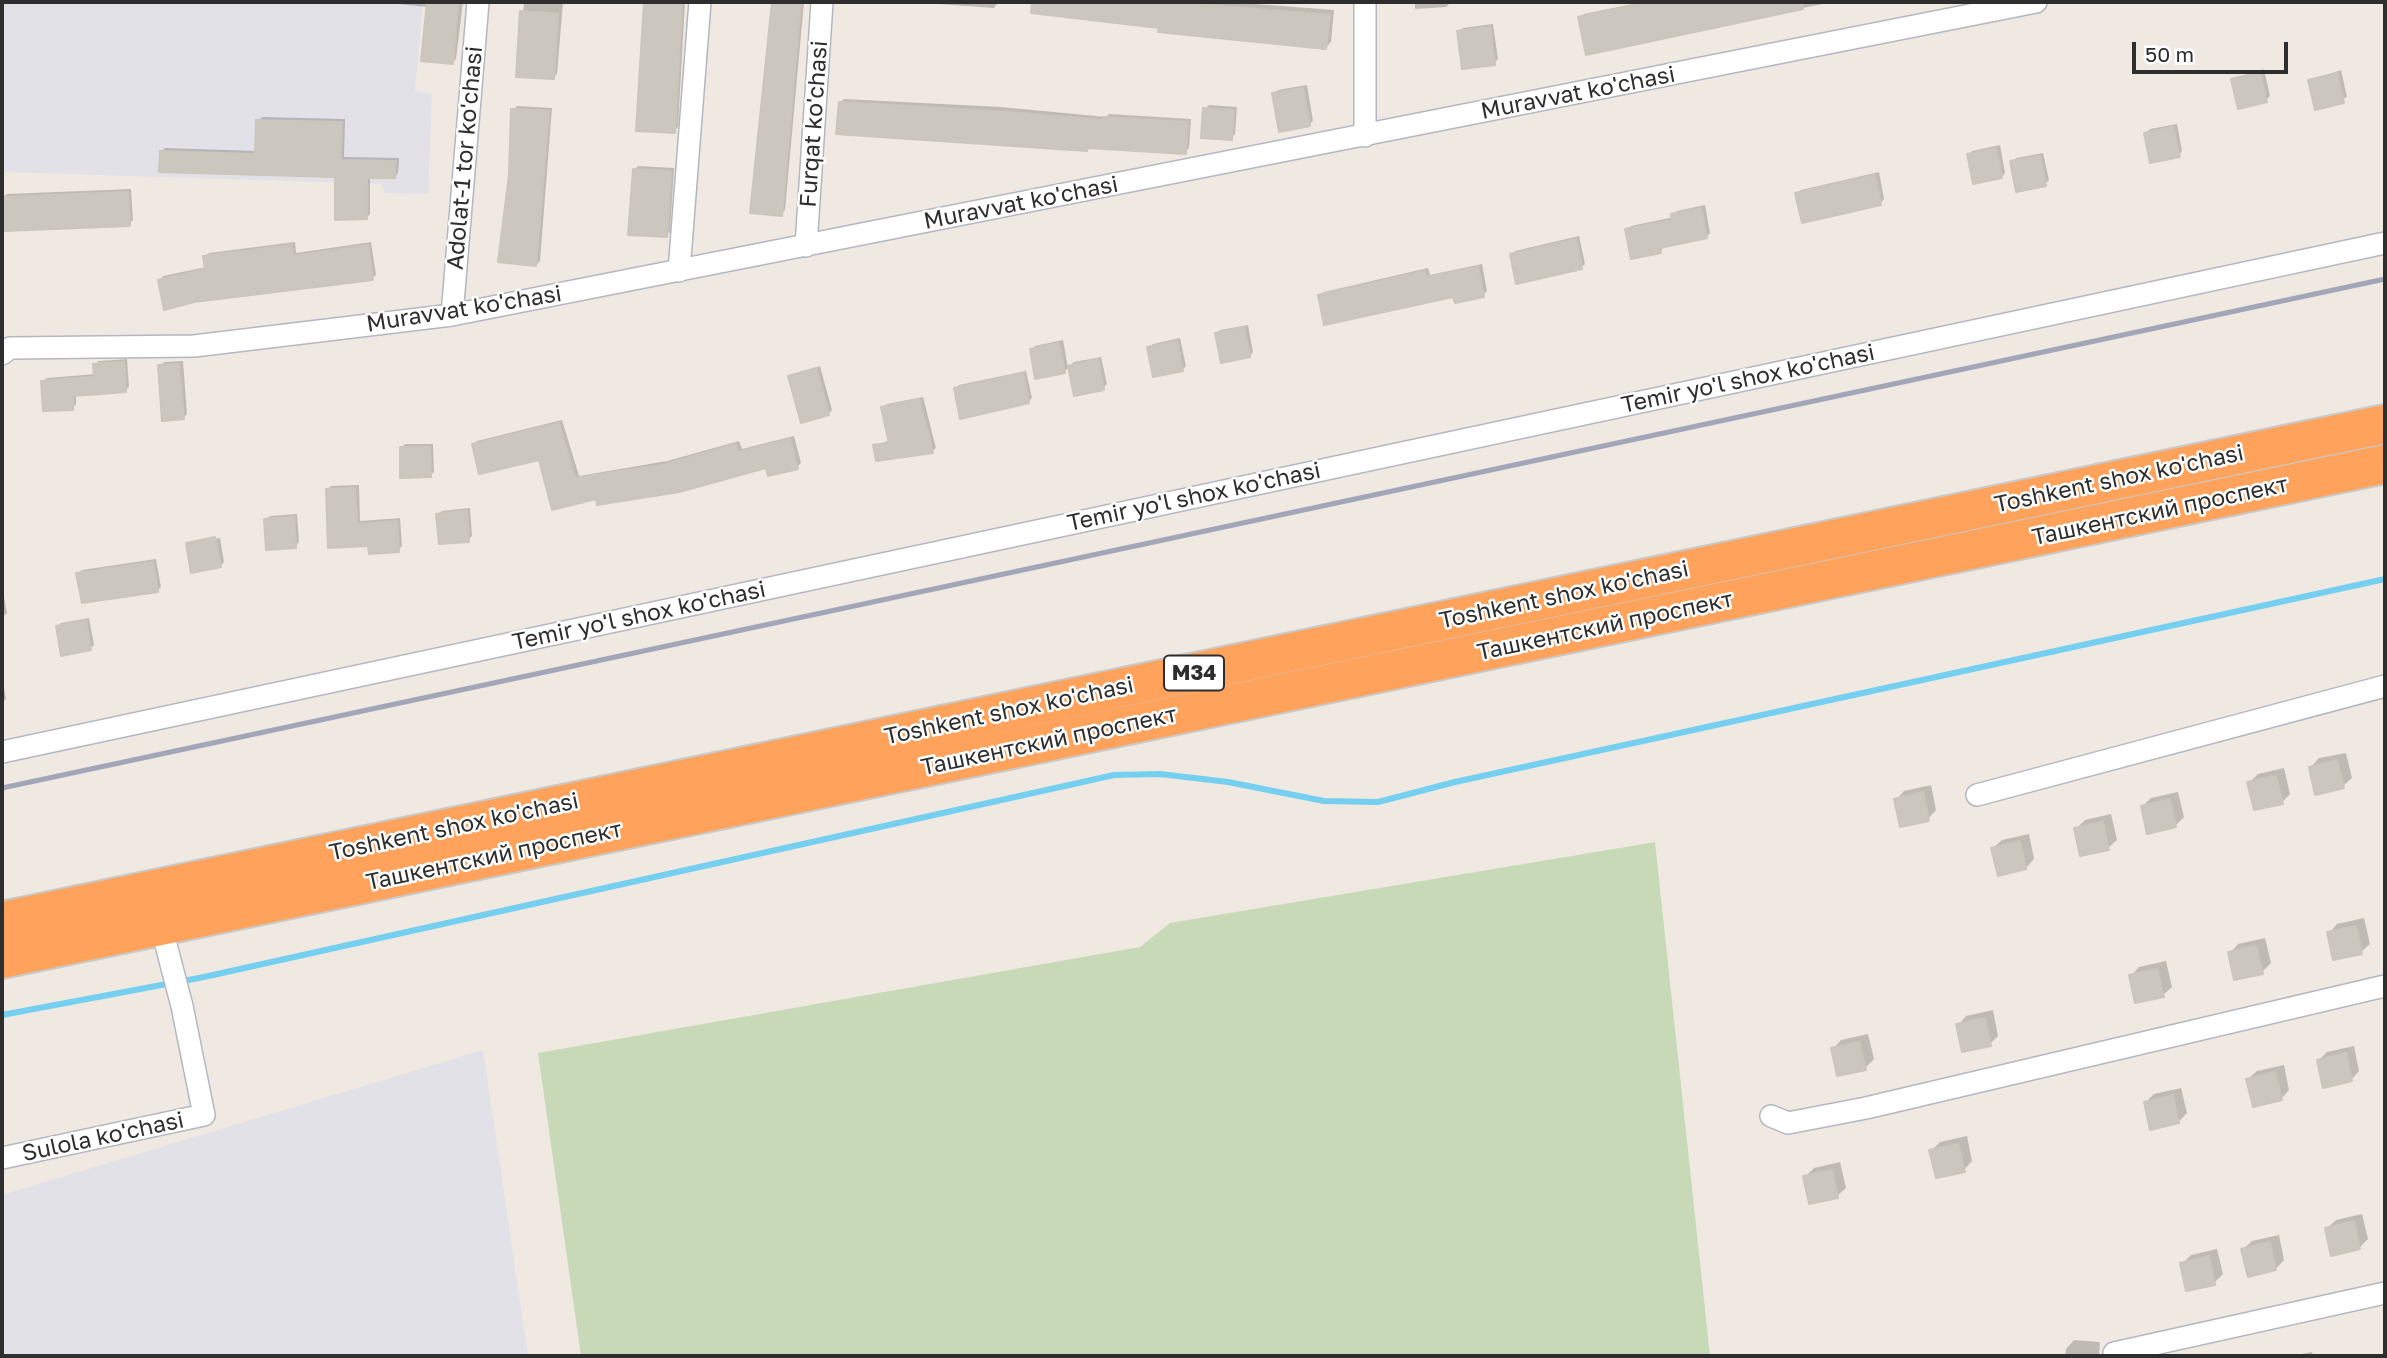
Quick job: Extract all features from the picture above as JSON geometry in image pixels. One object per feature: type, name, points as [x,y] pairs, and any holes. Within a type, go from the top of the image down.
[{"type":"highway","name":"Toshkent shox ko'chasi","points":[[2,921],[2385,424]]},
{"type":"highway","name":"Ташкентский проспект","points":[[2,959],[2385,464]]},
{"type":"street","name":"Adolat-1 tor ko'chasi","points":[[452,314],[478,2]]},
{"type":"street","points":[[679,271],[700,2]]},
{"type":"street","name":"Furqat ko'chasi","points":[[806,246],[822,2]]},
{"type":"street","points":[[1365,2],[1365,136]]},
{"type":"street","name":"Muravvat ko'chasi","points":[[2,354],[10,348],[194,346],[452,314],[2036,2]]},
{"type":"street","name":"Temir yo'l shox ko'chasi","points":[[2,752],[2385,243]]},
{"type":"street","points":[[1977,795],[2385,687]]},
{"type":"street","name":"Sulola ko'chasi","points":[[2,1158],[204,1115],[182,1006],[161,926]]},
{"type":"street","points":[[1771,1116],[1788,1123],[1866,1108],[2385,986]]},
{"type":"street","points":[[2114,1355],[2385,1293]]},
{"type":"shaded area","points":[[2,2],[423,2],[415,91],[432,94],[428,194],[384,193],[382,184],[2,172]]},
{"type":"shaded area","points":[[483,1050],[528,1356],[2,1356],[2,1195]]},
{"type":"green space","points":[[1655,842],[1710,1356],[581,1356],[538,1053],[1140,947],[1170,923]]},
{"type":"building","points":[[427,2],[458,2],[453,64],[421,61]]},
{"type":"building","points":[[644,2],[682,2],[675,133],[636,131]]},
{"type":"building","points":[[772,2],[801,2],[782,216],[750,213]]},
{"type":"building","points":[[1032,2],[1171,2],[1330,15],[1326,49],[1158,32],[1159,28],[1031,13]]},
{"type":"building","points":[[1649,2],[1802,2],[1803,9],[1586,55],[1578,17]]},
{"type":"building","points":[[520,11],[558,14],[554,79],[516,77]]},
{"type":"building","points":[[1490,27],[1495,65],[1462,69],[1457,31]]},
{"type":"building","points":[[2260,72],[2267,102],[2238,109],[2231,79]]},
{"type":"building","points":[[2337,73],[2344,103],[2315,110],[2308,80]]},
{"type":"building","points":[[1303,88],[1310,126],[1279,132],[1272,93]]},
{"type":"building","points":[[839,102],[1103,120],[1103,117],[1188,122],[1186,154],[1088,148],[1087,151],[836,134]]},
{"type":"building","points":[[1203,108],[1234,110],[1232,140],[1201,138]]},
{"type":"building","points":[[511,109],[549,111],[536,266],[498,262],[509,175]]},
{"type":"building","points":[[256,120],[342,122],[341,160],[396,161],[395,178],[367,178],[367,219],[335,220],[335,177],[159,172],[160,151],[255,154]]},
{"type":"building","points":[[2173,127],[2180,157],[2150,163],[2144,133]]},
{"type":"building","points":[[1996,148],[2002,178],[1973,184],[1967,154]]},
{"type":"building","points":[[2040,156],[2046,186],[2016,192],[2010,161]]},
{"type":"building","points":[[633,169],[671,171],[667,237],[628,235]]},
{"type":"building","points":[[1875,175],[1881,205],[1802,223],[1795,193]]},
{"type":"building","points":[[128,192],[130,226],[3,231],[2,197]]},
{"type":"building","points":[[1701,208],[1707,238],[1660,248],[1661,253],[1631,259],[1625,229],[1672,220],[1671,214]]},
{"type":"building","points":[[1576,239],[1582,269],[1516,284],[1510,254]]},
{"type":"building","points":[[291,245],[293,256],[368,245],[373,280],[194,302],[164,310],[158,280],[205,269],[203,256]]},
{"type":"building","points":[[1478,267],[1484,297],[1455,303],[1453,297],[1324,325],[1318,295],[1425,271],[1426,277]]},
{"type":"building","points":[[1244,327],[1250,357],[1221,363],[1215,333]]},
{"type":"building","points":[[1177,341],[1183,371],[1153,377],[1147,347]]},
{"type":"building","points":[[1059,343],[1065,373],[1035,379],[1030,349]]},
{"type":"building","points":[[1098,359],[1104,390],[1074,396],[1068,366]]},
{"type":"building","points":[[124,362],[126,392],[73,396],[73,410],[43,411],[41,381],[94,377],[93,364]]},
{"type":"building","points":[[179,364],[184,419],[162,421],[158,365]]},
{"type":"building","points":[[816,368],[829,415],[801,423],[788,376]]},
{"type":"building","points":[[1023,373],[1029,403],[960,419],[954,388]]},
{"type":"building","points":[[919,399],[933,453],[876,461],[873,445],[889,443],[881,407]]},
{"type":"building","points":[[559,423],[575,478],[662,465],[736,444],[738,452],[790,439],[798,469],[768,476],[766,468],[679,492],[597,505],[596,499],[552,510],[539,460],[479,474],[472,444]]},
{"type":"building","points":[[400,447],[430,447],[431,477],[400,478]]},
{"type":"building","points":[[355,488],[357,524],[397,521],[399,552],[369,554],[368,546],[328,548],[326,489]]},
{"type":"building","points":[[467,511],[469,542],[439,544],[436,514]]},
{"type":"building","points":[[294,517],[296,548],[266,550],[264,519]]},
{"type":"building","points":[[215,537],[221,567],[191,573],[186,543]]},
{"type":"building","points":[[153,562],[158,592],[82,603],[76,573]]},
{"type":"building","points":[[86,620],[91,650],[61,656],[56,626]]},
{"type":"building","points":[[2337,760],[2344,788],[2315,795],[2309,767]]},
{"type":"building","points":[[2276,776],[2283,804],[2254,810],[2247,782]]},
{"type":"building","points":[[1923,792],[1929,821],[1900,827],[1894,799]]},
{"type":"building","points":[[2170,799],[2176,827],[2147,834],[2141,806]]},
{"type":"building","points":[[2103,822],[2109,850],[2080,856],[2074,828]]},
{"type":"building","points":[[2020,841],[2026,869],[1998,876],[1991,848]]},
{"type":"building","points":[[2356,926],[2362,954],[2333,960],[2327,932]]},
{"type":"building","points":[[2256,946],[2263,974],[2234,980],[2228,952]]},
{"type":"building","points":[[2157,969],[2164,997],[2135,1003],[2129,975]]},
{"type":"building","points":[[1985,1018],[1991,1046],[1962,1052],[1956,1024]]},
{"type":"building","points":[[1859,1042],[1866,1070],[1837,1076],[1831,1048]]},
{"type":"building","points":[[2346,1053],[2352,1081],[2323,1088],[2317,1060]]},
{"type":"building","points":[[2275,1072],[2282,1100],[2253,1107],[2246,1079]]},
{"type":"building","points":[[2173,1095],[2179,1123],[2150,1130],[2144,1102]]},
{"type":"building","points":[[1958,1144],[1965,1172],[1936,1178],[1929,1150]]},
{"type":"building","points":[[1832,1170],[1838,1198],[1809,1204],[1803,1176]]},
{"type":"building","points":[[2354,1221],[2360,1249],[2331,1256],[2325,1228]]},
{"type":"building","points":[[2270,1242],[2276,1270],[2248,1277],[2241,1249]]},
{"type":"building","points":[[2209,1256],[2215,1285],[2186,1291],[2180,1263]]},
{"type":"waterway","points":[[2,1015],[204,977],[1114,775],[1160,774],[1228,782],[1324,801],[1378,802],[1455,782],[2385,579]]},
{"type":"railway","points":[[2,788],[2385,279]]}]
